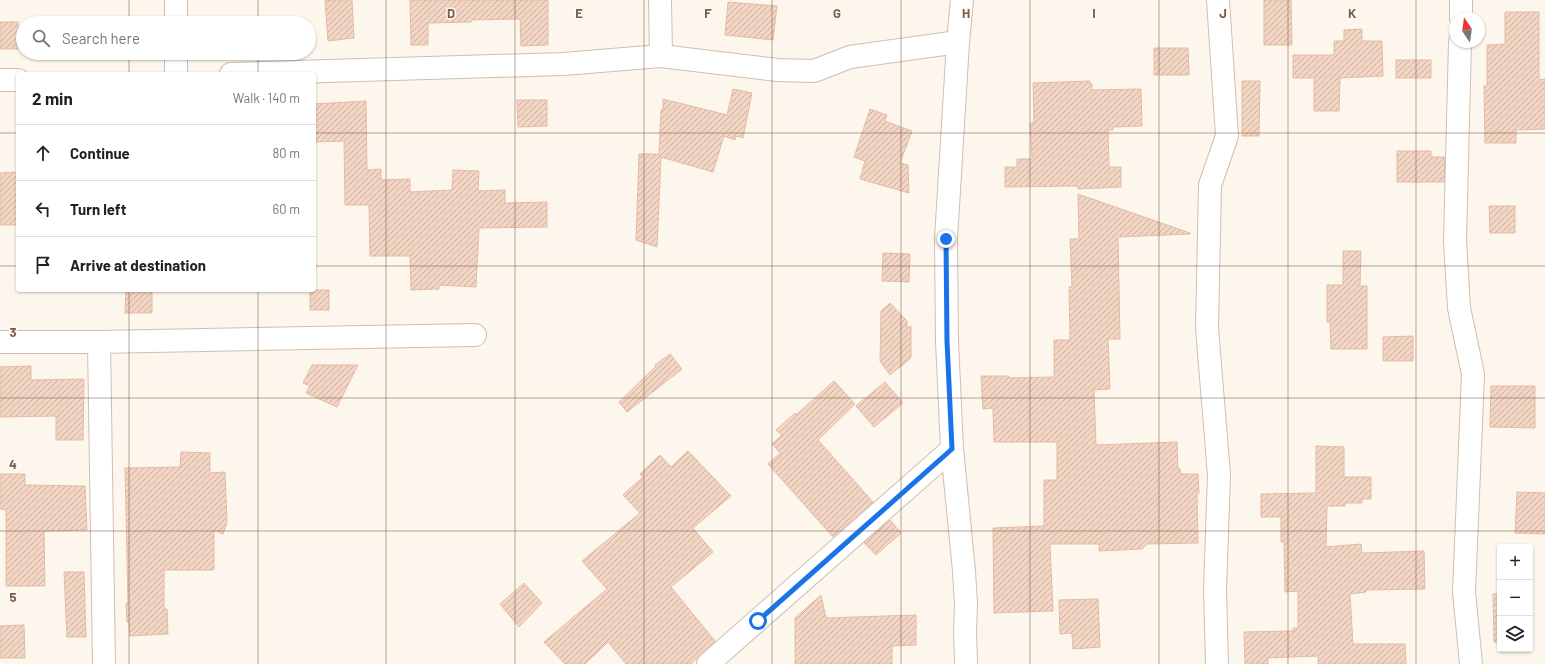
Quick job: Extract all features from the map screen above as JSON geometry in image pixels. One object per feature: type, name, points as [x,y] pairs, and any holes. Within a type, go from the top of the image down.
[{"type":"street","points":[[176,0],[176,16]]},
{"type":"street","points":[[660,0],[661,56]]},
{"type":"street","points":[[962,0],[946,239],[947,341],[952,449],[966,604],[966,664]]},
{"type":"street","points":[[1217,664],[1215,590],[1219,475],[1208,328],[1210,185],[1227,136],[1218,0]]},
{"type":"street","points":[[1461,0],[1461,12]]},
{"type":"street","points":[[297,72],[563,64],[661,56],[777,70],[814,71],[850,57],[958,42]]},
{"type":"street","points":[[1460,48],[1455,240],[1459,308],[1473,374],[1464,592],[1471,664]]},
{"type":"street","points":[[176,60],[176,72]]},
{"type":"street","points":[[0,80],[16,80]]},
{"type":"street","points":[[0,342],[99,342],[475,335]]},
{"type":"street","points":[[99,342],[104,664]]},
{"type":"street","points":[[708,664],[952,449]]},
{"type":"building","points":[[325,0],[352,0],[354,38],[328,41]]},
{"type":"building","points":[[410,0],[548,0],[548,45],[521,46],[520,19],[428,23],[428,45],[411,45]]},
{"type":"building","points":[[1264,0],[1291,0],[1292,45],[1264,45]]},
{"type":"building","points":[[728,2],[777,6],[773,40],[725,35]]},
{"type":"building","points":[[1505,12],[1539,12],[1539,80],[1545,79],[1545,129],[1516,130],[1516,143],[1485,143],[1484,86],[1487,86],[1487,45],[1505,44]]},
{"type":"building","points":[[0,22],[16,22],[16,49],[0,49]]},
{"type":"building","points":[[1362,29],[1362,41],[1382,41],[1383,76],[1340,78],[1339,111],[1314,111],[1314,78],[1293,78],[1293,55],[1334,55],[1334,41],[1344,41],[1344,30]]},
{"type":"building","points":[[1154,48],[1188,48],[1189,75],[1154,75]]},
{"type":"building","points":[[1396,60],[1431,60],[1431,78],[1396,78]]},
{"type":"building","points":[[1090,81],[1090,84],[1092,84],[1092,90],[1141,89],[1142,126],[1113,127],[1113,130],[1108,130],[1109,167],[1121,167],[1121,187],[1078,189],[1078,186],[1005,187],[1005,167],[1017,167],[1017,159],[1032,159],[1030,123],[1034,123],[1033,83]]},
{"type":"building","points":[[1242,81],[1260,81],[1259,136],[1242,136]]},
{"type":"building","points":[[733,89],[752,93],[743,138],[736,136],[735,140],[724,136],[713,172],[661,157],[657,247],[636,240],[639,154],[659,154],[663,99],[727,115]]},
{"type":"building","points":[[517,100],[547,100],[547,126],[518,127]]},
{"type":"building","points":[[366,101],[367,170],[381,169],[381,180],[410,179],[410,192],[452,190],[453,170],[479,171],[478,191],[505,190],[505,203],[547,202],[547,227],[479,228],[476,287],[439,285],[439,289],[411,290],[410,256],[370,256],[369,205],[345,205],[344,141],[316,142],[316,104]]},
{"type":"building","points":[[870,109],[887,115],[885,121],[912,131],[900,163],[908,165],[909,193],[860,179],[865,161],[854,157]]},
{"type":"building","points":[[1397,151],[1431,151],[1431,157],[1445,157],[1444,182],[1397,182]]},
{"type":"building","points":[[16,172],[16,225],[0,225],[0,173]]},
{"type":"building","points":[[1078,194],[1190,233],[1118,237],[1120,339],[1108,339],[1110,389],[1094,390],[1096,445],[1177,442],[1178,469],[1180,469],[1181,474],[1198,474],[1198,543],[1147,544],[1142,549],[1099,551],[1099,544],[1050,544],[1053,611],[994,613],[993,528],[1044,526],[1044,480],[1057,480],[1057,442],[994,442],[993,408],[983,409],[981,376],[1009,376],[1009,378],[1054,377],[1054,340],[1070,340],[1069,287],[1072,287],[1070,239],[1079,239]]},
{"type":"building","points":[[1489,206],[1515,206],[1515,233],[1490,233]]},
{"type":"building","points":[[1343,251],[1361,251],[1360,286],[1367,286],[1367,349],[1331,349],[1330,322],[1327,322],[1327,285],[1343,285]]},
{"type":"building","points":[[883,253],[910,254],[909,282],[882,281]]},
{"type":"building","points":[[316,290],[329,290],[329,310],[310,310],[310,292],[316,292]]},
{"type":"building","points":[[126,292],[152,292],[152,313],[125,313]]},
{"type":"building","points":[[890,303],[907,321],[907,328],[911,326],[911,358],[890,375],[880,361],[881,311]]},
{"type":"building","points":[[1413,336],[1413,361],[1383,361],[1383,337]]},
{"type":"building","points":[[670,354],[682,369],[627,412],[619,402],[656,366],[655,365]]},
{"type":"building","points":[[312,365],[358,365],[337,407],[306,393],[310,386],[303,383]]},
{"type":"building","points":[[31,366],[31,380],[84,379],[83,440],[56,440],[56,416],[0,417],[0,367]]},
{"type":"building","points":[[834,381],[855,404],[818,440],[873,502],[833,537],[768,464],[780,453],[772,444],[782,435],[776,430],[795,413],[796,415]]},
{"type":"building","points":[[885,382],[903,403],[874,427],[856,406]]},
{"type":"building","points":[[1491,386],[1535,386],[1535,428],[1490,427]]},
{"type":"building","points":[[1316,446],[1344,447],[1344,477],[1371,477],[1371,499],[1362,499],[1362,503],[1345,503],[1345,506],[1327,506],[1326,547],[1361,544],[1362,553],[1424,551],[1425,589],[1366,590],[1366,592],[1350,594],[1353,644],[1405,644],[1406,664],[1318,664],[1318,656],[1268,658],[1268,664],[1245,664],[1244,632],[1293,631],[1293,628],[1298,628],[1298,591],[1285,592],[1284,542],[1281,542],[1281,517],[1261,517],[1261,494],[1316,493]]},
{"type":"building","points":[[688,451],[731,496],[693,528],[713,552],[671,587],[715,641],[691,664],[626,664],[608,642],[585,664],[565,664],[544,642],[607,589],[582,561],[640,513],[623,495],[643,477],[640,474],[660,455],[671,467]]},
{"type":"building","points":[[181,452],[210,453],[210,473],[225,472],[227,522],[223,534],[214,530],[214,569],[164,570],[164,609],[167,609],[168,634],[130,636],[129,622],[127,622],[126,603],[128,603],[125,468],[180,467]]},
{"type":"building","points":[[0,474],[25,474],[25,485],[85,486],[87,530],[44,531],[45,586],[6,586],[6,510],[0,509]]},
{"type":"building","points":[[1517,492],[1545,493],[1545,534],[1515,533]]},
{"type":"building","points":[[890,520],[901,533],[876,555],[864,543]]},
{"type":"building","points":[[64,572],[84,572],[86,637],[67,637]]},
{"type":"building","points":[[524,583],[542,603],[519,627],[500,604]]},
{"type":"building","points":[[1493,594],[1497,594],[1497,642],[1494,642]]},
{"type":"building","points":[[821,595],[826,618],[916,615],[916,645],[892,646],[892,664],[795,664],[795,618]]},
{"type":"building","points":[[1098,599],[1100,647],[1073,649],[1072,633],[1060,634],[1059,600]]},
{"type":"building","points":[[24,625],[25,658],[0,658],[0,626]]},
{"type":"route","points":[[758,621],[952,449],[947,341],[946,239]]}]
